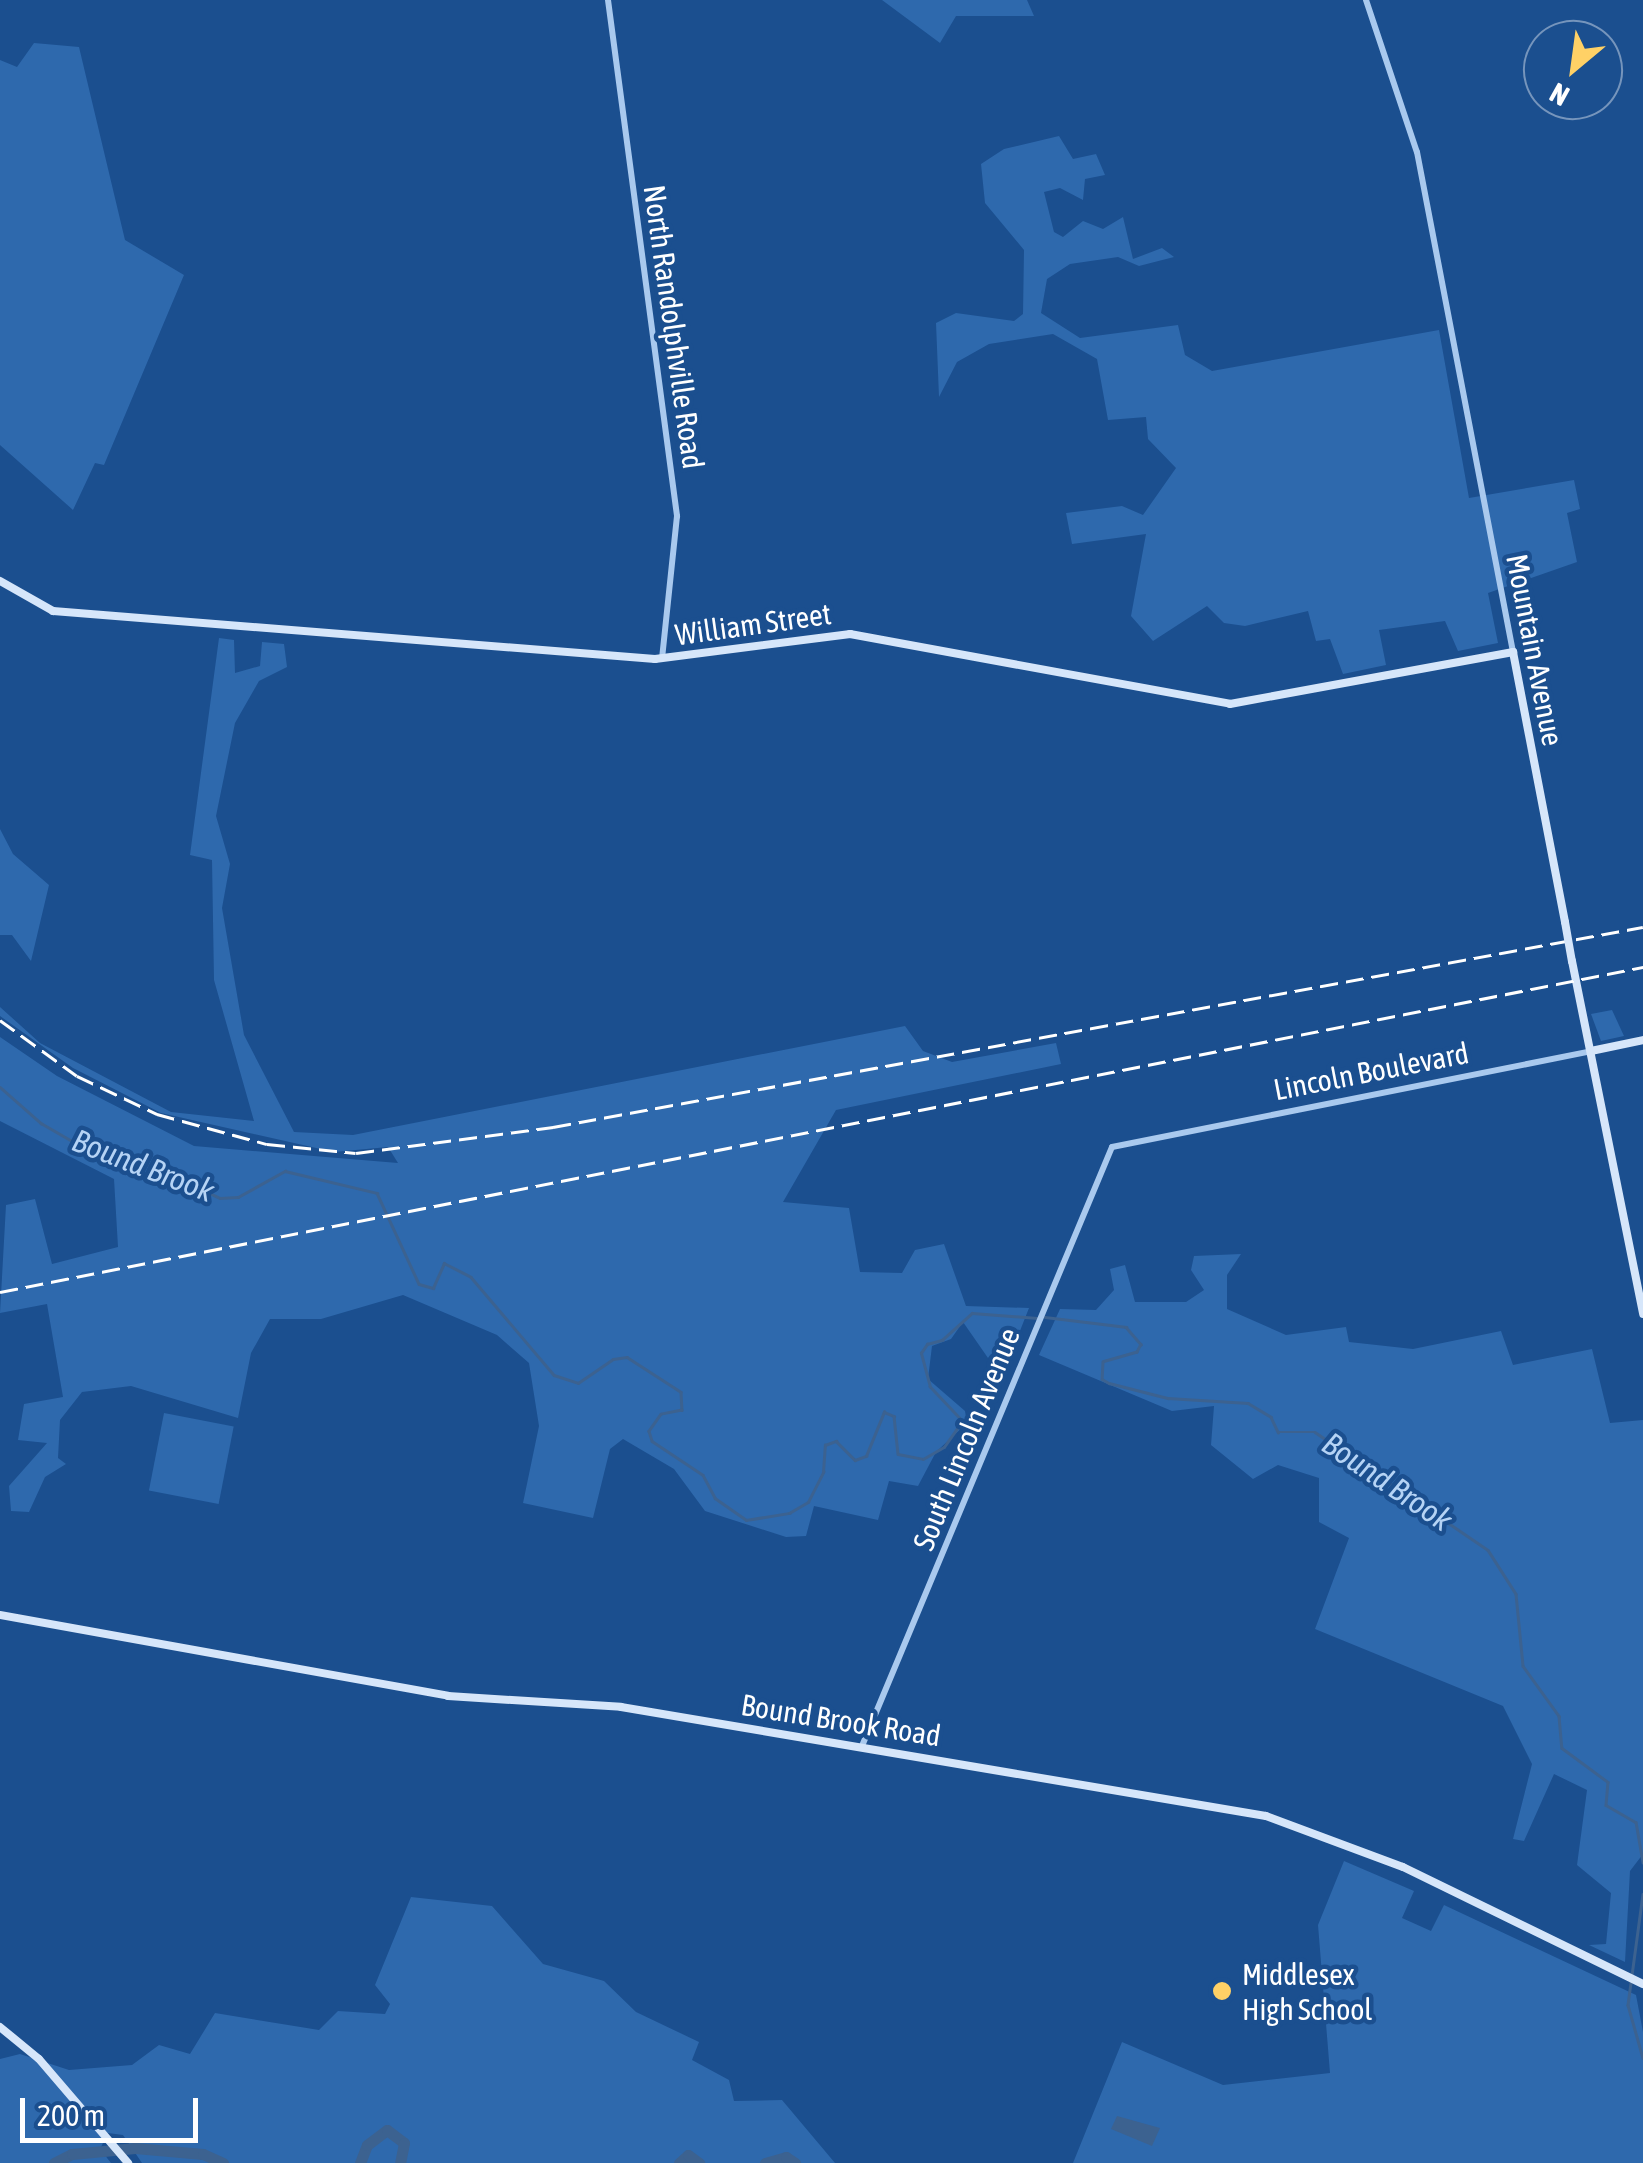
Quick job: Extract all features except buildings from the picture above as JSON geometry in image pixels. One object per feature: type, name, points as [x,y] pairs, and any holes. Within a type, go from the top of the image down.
[{"type":"main road","name":"William Street","points":[[0,581],[41,610],[65,613],[661,660],[850,634],[1230,704],[1512,652]]},
{"type":"main road","name":"Mountain Avenue","points":[[1512,652],[1643,1314]]},
{"type":"main road","name":"Lincoln Boulevard","points":[[1591,1051],[1643,1040]]},
{"type":"main road","name":"Bound Brook Road","points":[[0,1616],[448,1696],[621,1707],[1266,1816],[1403,1867],[1643,1984]]},
{"type":"main road","points":[[0,2026],[39,2059],[128,2163]]},
{"type":"street","name":"North Randolphville Road","points":[[608,0],[677,516],[661,660]]},
{"type":"street","name":"Mountain Avenue","points":[[1366,0],[1417,152],[1512,652]]},
{"type":"street","name":"Lincoln Boulevard","points":[[1110,1148],[1591,1051]]},
{"type":"street","name":"South Lincoln Avenue","points":[[862,1746],[1110,1148]]},
{"type":"shaded area","points":[[882,0],[1027,0],[1034,16],[956,16],[940,43]]},
{"type":"shaded area","points":[[34,43],[79,47],[125,240],[184,275],[104,465],[95,463],[73,510],[0,445],[0,60],[17,67]]},
{"type":"shaded area","points":[[1059,136],[1073,159],[1096,154],[1105,175],[1085,179],[1083,200],[1060,188],[1044,192],[1054,232],[1063,237],[1083,221],[1103,229],[1123,217],[1133,259],[1162,248],[1174,257],[1139,266],[1118,257],[1070,264],[1047,279],[1041,313],[1080,338],[1178,325],[1185,355],[1212,371],[1439,330],[1469,498],[1574,480],[1580,509],[1567,513],[1577,562],[1488,593],[1498,643],[1458,651],[1445,621],[1379,630],[1386,665],[1343,674],[1330,639],[1316,641],[1308,611],[1245,626],[1224,623],[1207,606],[1153,641],[1131,616],[1146,534],[1072,544],[1066,513],[1122,506],[1143,515],[1176,468],[1148,439],[1146,417],[1108,420],[1097,359],[1053,334],[989,344],[957,362],[939,397],[936,323],[956,313],[1014,321],[1023,314],[1024,250],[985,203],[981,164],[1004,149]]},
{"type":"shaded area","points":[[219,638],[234,640],[235,673],[260,666],[262,642],[284,644],[287,667],[259,681],[235,723],[216,816],[230,864],[222,908],[244,1035],[294,1132],[353,1135],[905,1026],[923,1051],[952,1062],[1056,1043],[1061,1064],[836,1110],[783,1202],[849,1208],[860,1272],[902,1273],[915,1250],[944,1244],[966,1306],[1029,1308],[1012,1351],[998,1348],[988,1358],[963,1322],[951,1339],[932,1346],[928,1379],[965,1411],[967,1423],[936,1452],[918,1486],[889,1481],[878,1520],[814,1506],[806,1536],[786,1537],[705,1511],[674,1469],[623,1439],[610,1449],[593,1518],[523,1503],[539,1426],[529,1363],[497,1335],[403,1295],[321,1319],[270,1319],[251,1353],[238,1418],[131,1386],[82,1392],[60,1420],[58,1458],[66,1464],[45,1477],[29,1512],[11,1511],[9,1486],[47,1443],[18,1440],[24,1404],[63,1397],[47,1304],[0,1313],[6,1205],[35,1199],[52,1264],[118,1247],[114,1179],[0,1121],[0,1037],[57,1076],[194,1146],[398,1163],[388,1147],[334,1152],[161,1113],[73,1068],[0,1016],[0,1007],[40,1043],[171,1112],[254,1121],[214,980],[212,860],[190,855]]},
{"type":"shaded area","points":[[0,829],[13,854],[49,885],[31,961],[12,935],[0,935]]},
{"type":"shaded area","points":[[1612,1010],[1624,1036],[1601,1041],[1591,1014]]},
{"type":"shaded area","points":[[1241,1254],[1227,1275],[1227,1309],[1286,1335],[1346,1327],[1349,1342],[1413,1349],[1501,1331],[1513,1365],[1592,1349],[1610,1423],[1643,1420],[1643,1854],[1630,1871],[1625,1962],[1589,1945],[1606,1944],[1611,1893],[1577,1865],[1587,1790],[1554,1774],[1524,1841],[1513,1839],[1532,1764],[1503,1706],[1315,1629],[1349,1538],[1319,1522],[1319,1478],[1278,1465],[1253,1479],[1211,1445],[1214,1406],[1172,1411],[1039,1355],[1060,1309],[1096,1310],[1114,1290],[1110,1269],[1125,1265],[1135,1302],[1186,1302],[1204,1290],[1191,1270],[1194,1256]]},
{"type":"shaded area","points":[[164,1413],[234,1427],[219,1504],[149,1491]]},
{"type":"shaded area","points":[[1344,1861],[1414,1891],[1402,1918],[1431,1931],[1444,1905],[1636,1995],[1643,2032],[1643,2163],[1073,2163],[1122,2042],[1223,2085],[1330,2073],[1318,1925]]},
{"type":"shaded area","points":[[411,1897],[492,1906],[543,1964],[604,1981],[636,2012],[699,2042],[692,2060],[729,2080],[734,2101],[782,2100],[835,2163],[142,2163],[123,2135],[108,2133],[100,2149],[111,2163],[0,2163],[0,2059],[20,2054],[69,2070],[132,2065],[159,2045],[190,2054],[215,2013],[319,2030],[338,2011],[385,2014],[390,2004],[375,1985]]},
{"type":"shaded area","points":[[1117,2116],[1160,2128],[1152,2146],[1111,2129]]},
{"type":"waterway","name":"Bound Brook","points":[[0,1087],[41,1123],[79,1145],[153,1166],[220,1198],[238,1197],[285,1171],[377,1193],[419,1284],[433,1288],[444,1263],[471,1277],[554,1375],[578,1383],[613,1359],[627,1357],[681,1392],[682,1410],[661,1414],[649,1431],[652,1441],[703,1475],[715,1498],[746,1520],[789,1513],[808,1502],[823,1472],[825,1445],[836,1441],[855,1460],[866,1456],[884,1412],[894,1416],[898,1454],[923,1459],[944,1447],[962,1421],[930,1387],[921,1353],[927,1344],[942,1340],[972,1313],[1037,1318]]},
{"type":"waterway","name":"Bound Brook","points":[[1045,1317],[1126,1327],[1141,1344],[1137,1352],[1103,1362],[1102,1379],[1168,1398],[1248,1403],[1271,1417],[1278,1432],[1315,1432],[1488,1550],[1516,1594],[1523,1666],[1559,1716],[1562,1748],[1608,1782],[1606,1805],[1636,1822],[1643,1862]]},
{"type":"waterway","name":"Bound Brook","points":[[1643,1894],[1628,2005],[1643,2058]]},
{"type":"waterway","points":[[360,2163],[367,2145],[387,2130],[404,2143],[400,2163]]},
{"type":"waterway","points":[[54,2163],[72,2154],[135,2148],[203,2154],[223,2163]]},
{"type":"waterway","points":[[679,2163],[688,2155],[699,2163]]},
{"type":"waterway","points":[[765,2163],[786,2157],[795,2163]]},
{"type":"railway","points":[[0,1020],[77,1076],[157,1114],[267,1144],[356,1153],[553,1127],[1643,927]]},
{"type":"railway","points":[[0,1292],[1643,967]]},
{"type":"place","name":"Middlesex High School","points":[[1222,1991]]}]
